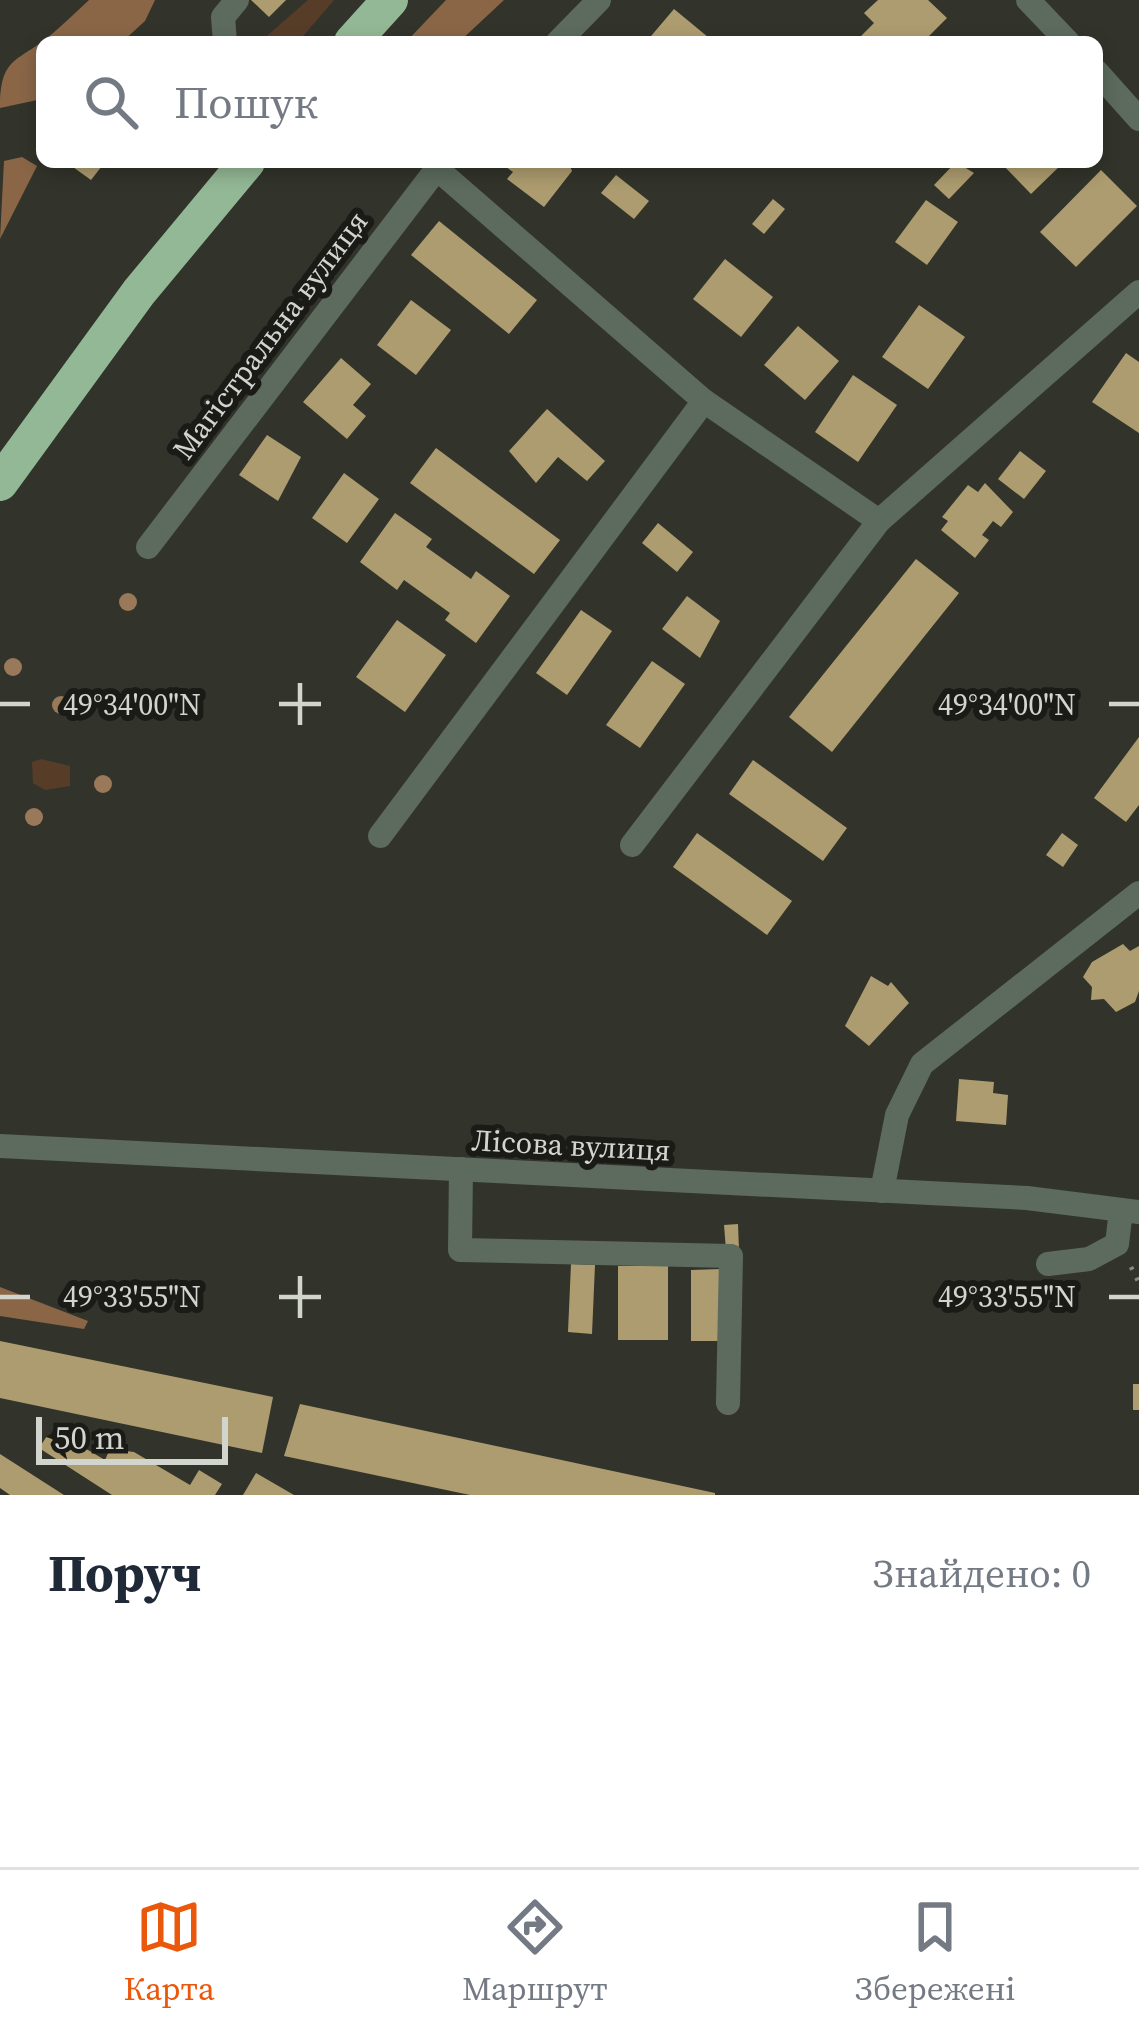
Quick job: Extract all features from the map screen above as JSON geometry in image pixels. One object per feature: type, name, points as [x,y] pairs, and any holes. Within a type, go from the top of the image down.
[{"type":"highway","points":[[357,36],[390,0]]},
{"type":"highway","points":[[0,484],[139,292],[242,168]]},
{"type":"street","points":[[225,36],[223,17],[237,0]]},
{"type":"street","points":[[564,36],[599,0]]},
{"type":"street","points":[[1028,0],[1062,36]]},
{"type":"street","points":[[1103,79],[1139,119]]},
{"type":"street","name":"Магістральна вулиця","points":[[148,547],[437,168]]},
{"type":"street","points":[[442,168],[704,401],[879,521]]},
{"type":"street","points":[[632,845],[879,521],[1139,292]]},
{"type":"street","points":[[380,836],[704,401]]},
{"type":"street","points":[[882,1191],[897,1115],[922,1064],[1139,893]]},
{"type":"street","name":"Лісова вулиця","points":[[0,1146],[882,1191],[1130,1211]]},
{"type":"street","points":[[461,1169],[460,1250],[731,1256],[728,1403]]},
{"type":"street","points":[[1048,1264],[1089,1259],[1128,1247],[1130,1211]]},
{"type":"shaded area","points":[[89,0],[155,0],[145,21],[129,36],[52,34]]},
{"type":"shaded area","points":[[308,0],[334,0],[303,36],[267,36]]},
{"type":"shaded area","points":[[446,0],[504,0],[465,36],[412,36]]},
{"type":"shaded area","points":[[36,45],[36,100],[0,108],[3,78]]},
{"type":"shaded area","points":[[22,157],[36,168],[0,239],[4,161]]},
{"type":"shaded area","points":[[41,759],[70,766],[70,786],[45,790],[33,783],[32,762]]},
{"type":"shaded area","points":[[0,1287],[88,1321],[84,1329],[0,1316]]},
{"type":"building","points":[[251,0],[286,0],[269,17]]},
{"type":"building","points":[[878,0],[928,0],[947,18],[929,36],[861,36],[874,23],[864,13]]},
{"type":"building","points":[[674,9],[707,36],[651,36]]},
{"type":"building","points":[[74,168],[100,168],[91,180]]},
{"type":"building","points":[[507,168],[572,171],[544,207],[507,179],[513,172]]},
{"type":"building","points":[[950,168],[974,173],[949,199],[934,185]]},
{"type":"building","points":[[1006,168],[1058,168],[1031,194]]},
{"type":"building","points":[[1101,170],[1137,206],[1076,267],[1040,232]]},
{"type":"building","points":[[616,175],[649,201],[634,219],[601,193]]},
{"type":"building","points":[[773,199],[785,209],[764,234],[752,224]]},
{"type":"building","points":[[926,200],[958,222],[927,265],[895,242]]},
{"type":"building","points":[[439,221],[537,300],[509,334],[411,255]]},
{"type":"building","points":[[725,259],[773,297],[741,337],[693,299]]},
{"type":"building","points":[[411,300],[451,330],[416,375],[377,345]]},
{"type":"building","points":[[919,305],[965,337],[928,389],[882,357]]},
{"type":"building","points":[[798,326],[839,361],[805,400],[764,365]]},
{"type":"building","points":[[1126,353],[1139,362],[1139,433],[1092,402]]},
{"type":"building","points":[[341,358],[371,384],[353,405],[366,416],[347,439],[303,402]]},
{"type":"building","points":[[853,375],[897,405],[858,462],[815,432]]},
{"type":"building","points":[[547,409],[605,461],[587,481],[558,457],[536,483],[509,451]]},
{"type":"building","points":[[267,435],[301,457],[278,501],[239,475]]},
{"type":"building","points":[[436,448],[560,540],[534,574],[410,483]]},
{"type":"building","points":[[1020,451],[1046,471],[1024,499],[998,479]]},
{"type":"building","points":[[344,473],[379,499],[347,543],[312,518]]},
{"type":"building","points":[[985,483],[1013,512],[1001,527],[993,521],[982,535],[989,540],[975,558],[941,530],[948,521],[942,517],[968,485],[978,492]]},
{"type":"building","points":[[395,513],[432,539],[426,547],[471,579],[476,571],[510,596],[476,643],[445,620],[450,613],[404,580],[397,590],[360,562]]},
{"type":"building","points":[[658,523],[693,552],[677,572],[642,543]]},
{"type":"building","points":[[916,559],[959,593],[832,752],[789,717]]},
{"type":"building","points":[[687,596],[720,621],[700,658],[662,629]]},
{"type":"building","points":[[581,610],[612,631],[567,695],[536,673]]},
{"type":"building","points":[[397,620],[446,655],[405,712],[356,677]]},
{"type":"building","points":[[652,661],[685,684],[640,748],[606,725]]},
{"type":"building","points":[[1139,737],[1139,805],[1126,822],[1094,798]]},
{"type":"building","points":[[753,760],[847,828],[823,861],[729,794]]},
{"type":"building","points":[[697,833],[792,901],[767,935],[673,867]]},
{"type":"building","points":[[1062,833],[1078,845],[1063,867],[1046,855]]},
{"type":"building","points":[[1123,944],[1130,951],[1139,946],[1139,991],[1135,1002],[1116,1012],[1104,999],[1091,1000],[1092,987],[1083,977],[1092,962]]},
{"type":"building","points":[[871,976],[888,986],[891,982],[909,1003],[869,1046],[845,1026]]},
{"type":"building","points":[[959,1079],[994,1082],[993,1093],[1008,1095],[1006,1125],[956,1121]]},
{"type":"building","points":[[738,1224],[739,1250],[726,1250],[724,1225]]},
{"type":"building","points":[[571,1264],[595,1265],[592,1334],[568,1332]]},
{"type":"building","points":[[618,1266],[668,1266],[668,1340],[618,1340]]},
{"type":"building","points":[[721,1269],[721,1341],[691,1341],[691,1270]]},
{"type":"building","points":[[0,1341],[273,1397],[262,1453],[0,1398]]},
{"type":"building","points":[[1133,1384],[1139,1384],[1139,1410],[1133,1410]]},
{"type":"building","points":[[300,1404],[715,1495],[470,1495],[284,1456]]},
{"type":"building","points":[[47,1436],[71,1440],[105,1460],[110,1449],[134,1452],[190,1485],[199,1470],[222,1484],[215,1495],[112,1495],[39,1448]]},
{"type":"building","points":[[0,1454],[64,1495],[10,1495],[0,1488]]},
{"type":"building","points":[[256,1473],[294,1495],[243,1495]]}]
